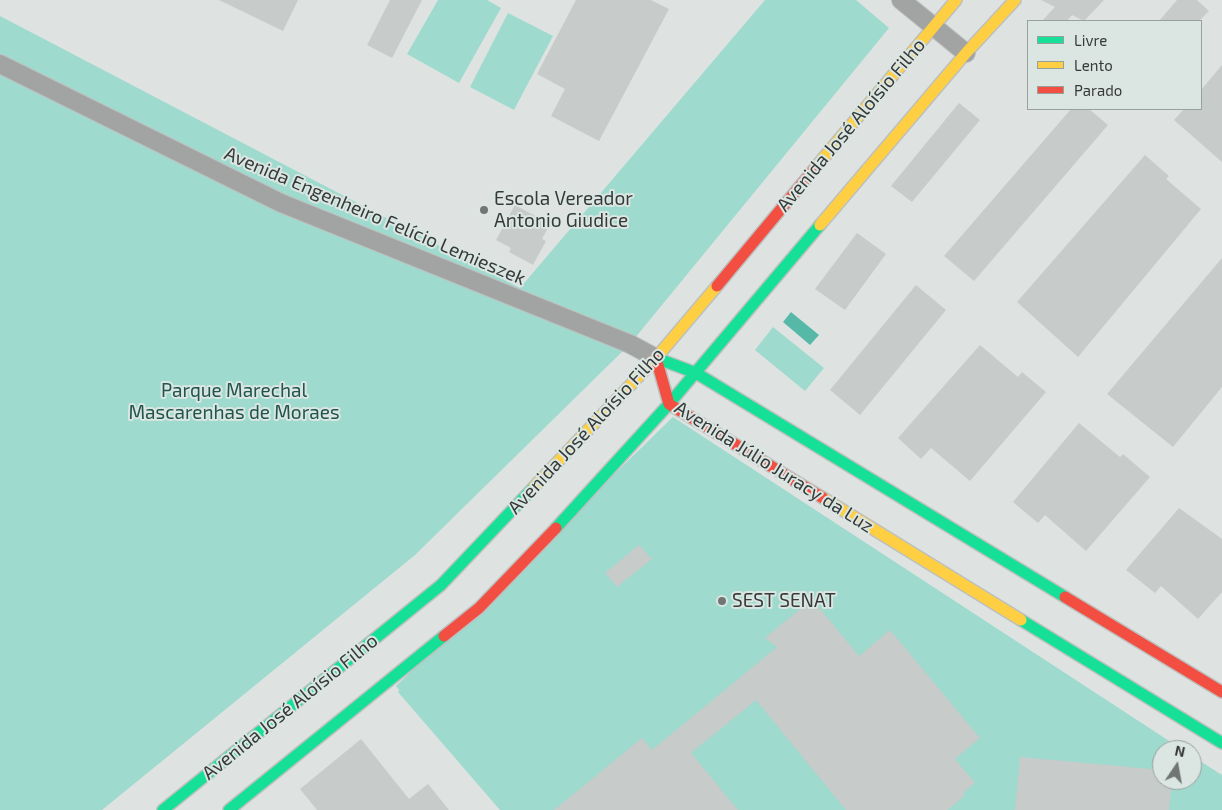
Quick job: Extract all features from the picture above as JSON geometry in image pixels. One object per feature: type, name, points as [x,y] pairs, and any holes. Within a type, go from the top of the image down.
[{"type":"street","points":[[901,0],[966,53]]},
{"type":"street","name":"Avenida José Aloísio Filho","points":[[163,810],[441,585],[656,358],[956,0]]},
{"type":"street","points":[[229,810],[479,608],[575,509],[669,404],[966,53],[1015,0]]},
{"type":"street","name":"Avenida Engenheiro Felício Lemieszek","points":[[0,64],[280,203],[630,344],[656,358]]},
{"type":"street","name":"Avenida Júlio Juracy da Luz","points":[[656,358],[696,373],[1222,692]]},
{"type":"street","name":"Avenida Júlio Juracy da Luz","points":[[656,358],[669,404],[1222,743]]},
{"type":"green space","points":[[438,0],[487,0],[501,8],[459,83],[407,54]]},
{"type":"green space","name":"Parque Marechal Mascarenhas de Moraes","points":[[765,0],[856,0],[889,28],[630,344],[415,555],[102,810],[0,810],[0,16],[520,288]]},
{"type":"green space","points":[[508,13],[553,36],[514,110],[470,87]]},
{"type":"green space","points":[[773,327],[824,368],[805,391],[755,350]]},
{"type":"green space","name":"SEST SENAT","points":[[673,417],[1168,740],[1152,740],[1152,790],[1202,790],[1202,762],[1222,775],[1222,810],[500,810],[398,692],[399,690],[396,686]]},
{"type":"shaded area","points":[[791,312],[819,335],[810,345],[783,322]]},
{"type":"building","points":[[219,0],[298,0],[283,31]]},
{"type":"building","points":[[390,0],[422,0],[392,58],[367,45]]},
{"type":"building","points":[[576,0],[651,0],[669,9],[599,141],[551,116],[565,89],[537,74]]},
{"type":"building","points":[[1041,0],[1104,0],[1085,20],[1072,15],[1068,20],[1043,20],[1055,7]]},
{"type":"building","points":[[1177,0],[1197,0],[1209,11],[1200,20],[1160,20]]},
{"type":"building","points":[[1222,65],[1222,162],[1174,120],[1183,110],[1202,110],[1202,89]]},
{"type":"building","points":[[959,103],[980,120],[912,202],[891,186]]},
{"type":"building","points":[[1070,110],[1090,110],[1108,125],[974,281],[944,256]]},
{"type":"building","points":[[1145,155],[1169,176],[1166,179],[1201,209],[1078,357],[1017,302]]},
{"type":"building","points":[[515,205],[550,224],[542,239],[546,241],[533,265],[509,252],[511,248],[496,240]]},
{"type":"building","points":[[857,233],[886,254],[845,310],[815,289]]},
{"type":"building","points":[[1222,258],[1222,387],[1173,447],[1107,394]]},
{"type":"building","points":[[916,285],[946,310],[860,415],[830,390]]},
{"type":"building","points":[[980,345],[1018,377],[1022,372],[1046,392],[970,481],[931,448],[921,459],[898,438]]},
{"type":"building","points":[[1079,423],[1120,457],[1123,454],[1150,477],[1086,551],[1045,515],[1038,523],[1013,502]]},
{"type":"building","points":[[1179,508],[1222,539],[1222,592],[1198,619],[1161,586],[1155,593],[1126,570]]},
{"type":"building","points":[[639,545],[652,559],[617,587],[605,573]]},
{"type":"building","points":[[812,599],[859,656],[890,630],[980,738],[955,759],[975,783],[948,810],[846,810],[756,700],[691,753],[738,810],[554,810],[642,738],[652,750],[777,647],[765,638]]},
{"type":"building","points":[[361,739],[409,799],[428,784],[449,810],[317,810],[300,789]]},
{"type":"building","points":[[1020,757],[1152,769],[1152,790],[1171,790],[1169,810],[1015,810]]},
{"type":"traffic: fast","points":[[556,528],[669,404],[820,225]]},
{"type":"traffic: fast","points":[[656,358],[696,373],[1065,597]]},
{"type":"traffic: fast","points":[[163,810],[441,585],[534,487]]},
{"type":"traffic: fast","points":[[1021,620],[1222,743]]},
{"type":"traffic: fast","points":[[229,810],[444,636]]},
{"type":"traffic: slow","points":[[816,167],[956,0]]},
{"type":"traffic: slow","points":[[820,225],[966,53],[1015,0]]},
{"type":"traffic: slow","points":[[534,487],[656,358],[717,286]]},
{"type":"traffic: slow","points":[[823,498],[1021,620]]},
{"type":"traffic: jam","points":[[717,286],[816,167]]},
{"type":"traffic: jam","points":[[656,358],[669,404],[823,498]]},
{"type":"traffic: jam","points":[[444,636],[479,608],[556,528]]},
{"type":"traffic: jam","points":[[1065,597],[1222,692]]},
{"type":"place","name":"Escola Vereador Antonio Giudice","points":[[484,210]]},
{"type":"place","name":"SEST SENAT","points":[[722,601]]}]
